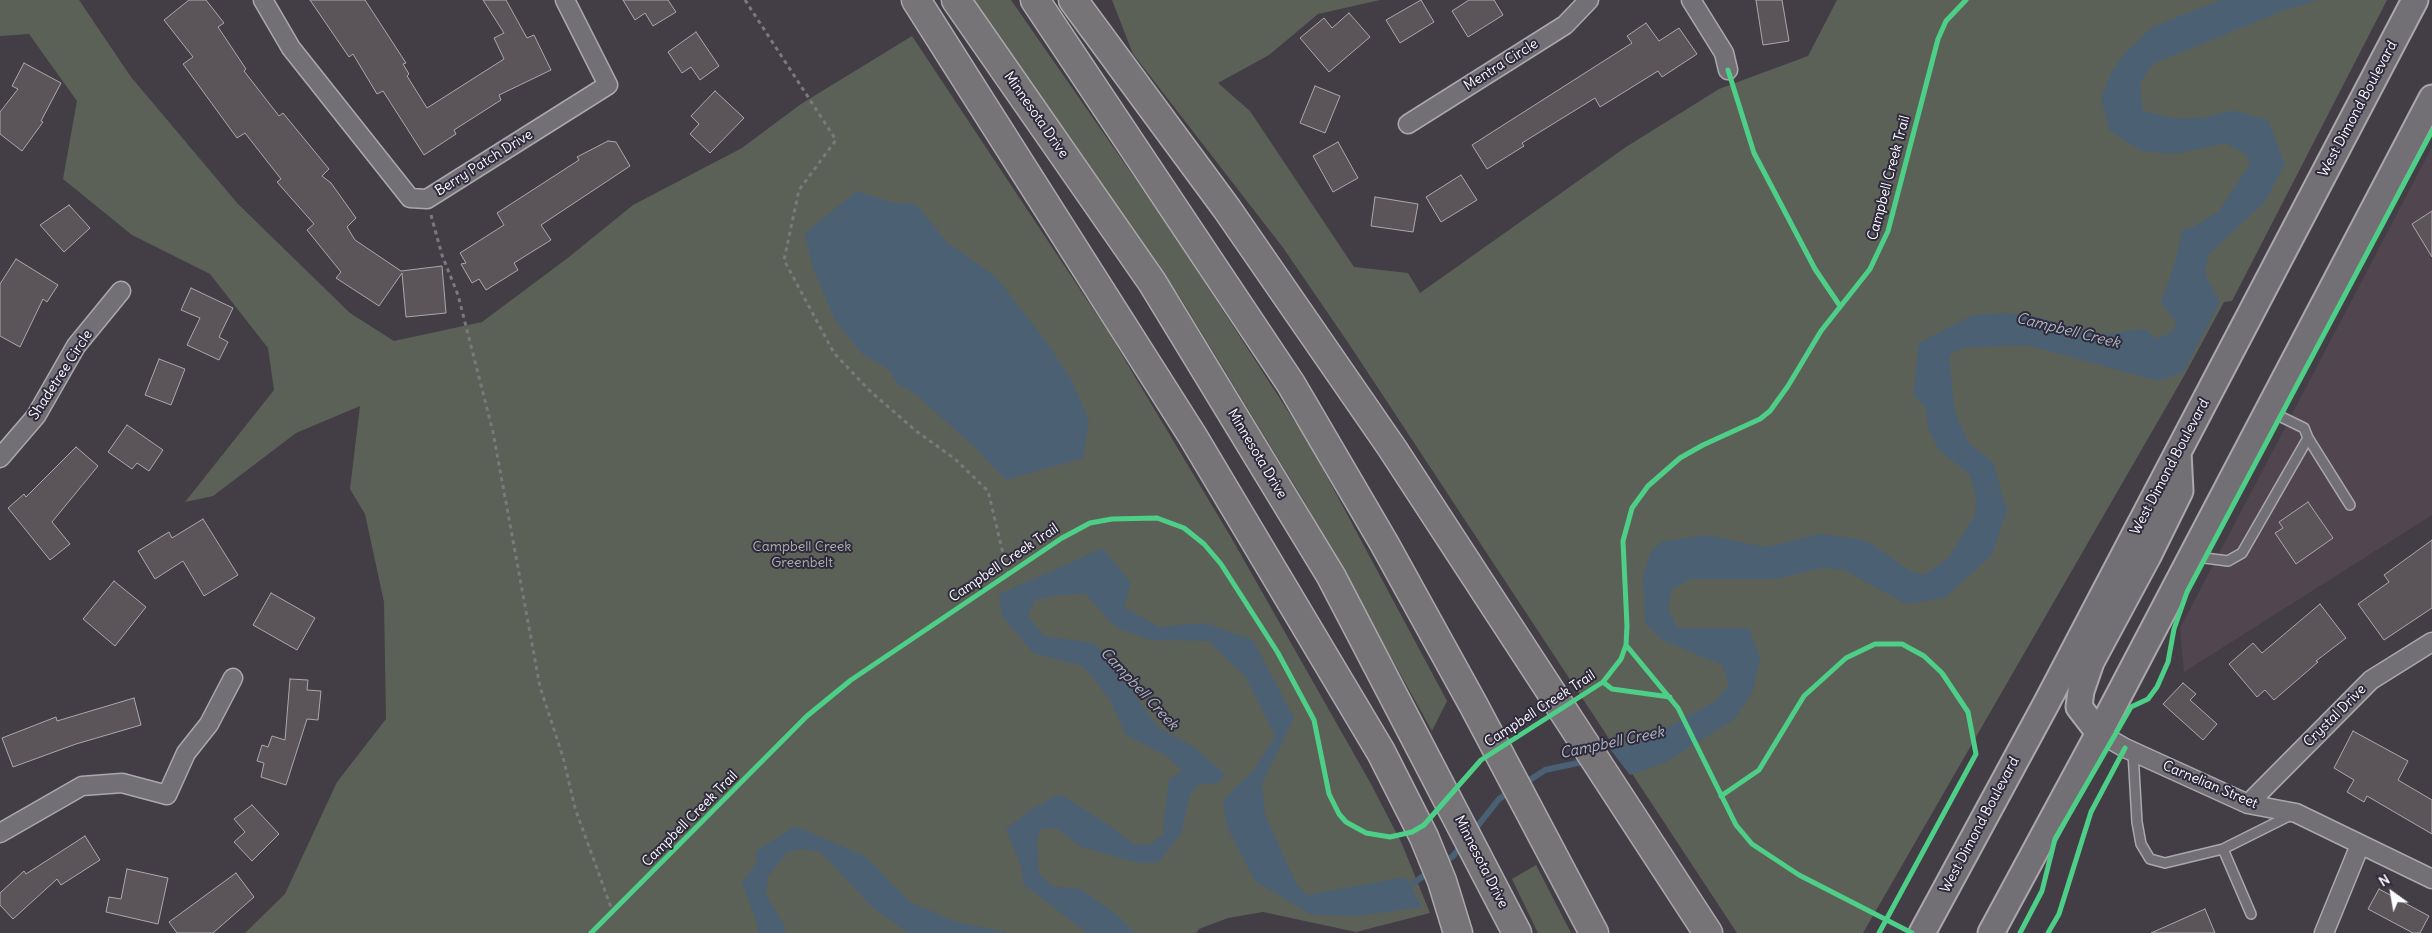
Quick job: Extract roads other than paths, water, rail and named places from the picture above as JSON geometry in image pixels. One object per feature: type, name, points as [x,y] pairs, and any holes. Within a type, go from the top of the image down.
[{"type":"highway","points":[[916,0],[1145,359],[1269,562],[1381,752],[1424,837],[1457,928]]},
{"type":"highway","name":"Minnesota Drive","points":[[956,0],[1152,282],[1331,576],[1517,933]]},
{"type":"highway","points":[[1035,0],[1291,384],[1384,543],[1474,706],[1594,933]]},
{"type":"highway","points":[[1073,0],[1244,234],[1392,448],[1708,933]]},
{"type":"main road","name":"West Dimond Boulevard","points":[[1922,933],[2046,704],[2415,0]]},
{"type":"main road","points":[[1991,933],[2099,733],[2432,98]]},
{"type":"main road","points":[[2099,733],[2079,707],[2081,691],[2092,662],[2180,491],[2178,452]]},
{"type":"street","name":"Berry Patch Drive","points":[[263,0],[291,48],[410,198],[427,199],[608,85],[565,0]]},
{"type":"street","name":"Mentra Circle","points":[[1408,124],[1565,25],[1589,0]]},
{"type":"street","points":[[1691,0],[1724,54],[1728,70]]},
{"type":"street","name":"Shadetree Circle","points":[[0,458],[36,416],[76,346],[121,291]]},
{"type":"street","name":"Crystal Drive","points":[[2248,804],[2371,680],[2432,642]]},
{"type":"street","points":[[0,833],[82,786],[122,783],[167,795],[186,753],[209,724],[233,678]]},
{"type":"street","name":"Carnelian Street","points":[[2099,733],[2133,752],[2248,804],[2296,813],[2360,846],[2432,879]]},
{"type":"street","points":[[2324,933],[2360,846]]},
{"type":"lane","points":[[2268,410],[2304,428],[2308,438],[2350,505]]},
{"type":"lane","points":[[2194,552],[2205,558],[2228,561],[2242,553],[2308,438]]},
{"type":"lane","points":[[2133,752],[2137,822],[2141,844],[2150,859],[2165,863],[2223,849],[2296,813]]},
{"type":"lane","points":[[2223,849],[2251,914]]},
{"type":"water","points":[[2221,0],[2318,0],[2280,12],[2153,64],[2140,83],[2143,111],[2178,119],[2207,117],[2233,110],[2268,120],[2285,164],[2264,203],[2208,255],[2205,274],[2220,302],[2183,373],[2158,381],[2027,345],[1962,348],[1949,356],[1955,412],[1969,443],[1993,462],[2007,510],[1992,555],[1945,598],[1906,604],[1844,570],[1823,568],[1775,579],[1691,579],[1672,589],[1668,608],[1678,628],[1749,628],[1760,658],[1753,691],[1735,719],[1666,762],[1630,775],[1610,749],[1643,741],[1714,702],[1729,685],[1722,665],[1662,640],[1645,623],[1643,574],[1652,550],[1663,541],[1705,535],[1766,547],[1820,534],[1859,539],[1872,544],[1910,571],[1924,575],[1948,558],[1975,515],[1976,498],[1970,475],[1939,450],[1928,429],[1926,408],[1913,395],[1919,343],[1973,315],[2006,313],[2038,317],[2098,335],[2144,329],[2158,339],[2174,330],[2176,322],[2161,303],[2176,259],[2182,230],[2195,226],[2219,211],[2250,164],[2246,155],[2225,143],[2176,154],[2141,151],[2109,130],[2101,98],[2111,73],[2123,55],[2152,27]]},
{"type":"water","points":[[857,191],[894,203],[916,204],[947,242],[996,277],[1045,340],[1070,377],[1089,420],[1083,458],[1006,480],[972,445],[914,393],[897,384],[888,369],[862,354],[836,322],[813,269],[805,233]]},
{"type":"water","points":[[1103,548],[1131,583],[1124,607],[1159,627],[1204,623],[1253,640],[1294,718],[1262,784],[1265,815],[1296,883],[1307,895],[1405,877],[1422,907],[1359,916],[1312,915],[1255,881],[1227,827],[1223,800],[1252,772],[1275,736],[1245,676],[1208,641],[1151,640],[1115,627],[1085,594],[1059,595],[1035,600],[1028,616],[1044,636],[1094,643],[1127,677],[1136,697],[1159,728],[1194,747],[1225,774],[1217,784],[1199,784],[1190,795],[1181,834],[1158,863],[1138,863],[1079,846],[1056,828],[1041,829],[1037,840],[1039,874],[1054,887],[1079,888],[1116,914],[1135,933],[1087,933],[1023,884],[1021,866],[1006,829],[1031,809],[1060,794],[1109,825],[1135,845],[1150,844],[1164,834],[1163,826],[1169,779],[1182,771],[1168,757],[1126,735],[1110,700],[1083,666],[1033,653],[1002,616],[999,594]]},
{"type":"water","points":[[795,826],[865,856],[910,902],[954,921],[1008,933],[908,933],[872,907],[820,852],[803,849],[787,852],[768,877],[766,894],[786,928],[784,933],[758,933],[757,923],[742,882],[757,862],[755,852]]},
{"type":"waterway","name":"Campbell Creek","points":[[1522,785],[1545,770],[1587,761]]},
{"type":"waterway","name":"Campbell Creek","points":[[1472,833],[1499,799],[1511,791]]},
{"type":"waterway","name":"Campbell Creek","points":[[1443,863],[1453,856],[1463,844]]},
{"type":"waterway","name":"Campbell Creek","points":[[1404,890],[1430,871]]},
{"type":"park label","name":"Campbell Creek Greenbelt","points":[[802,556]]}]
